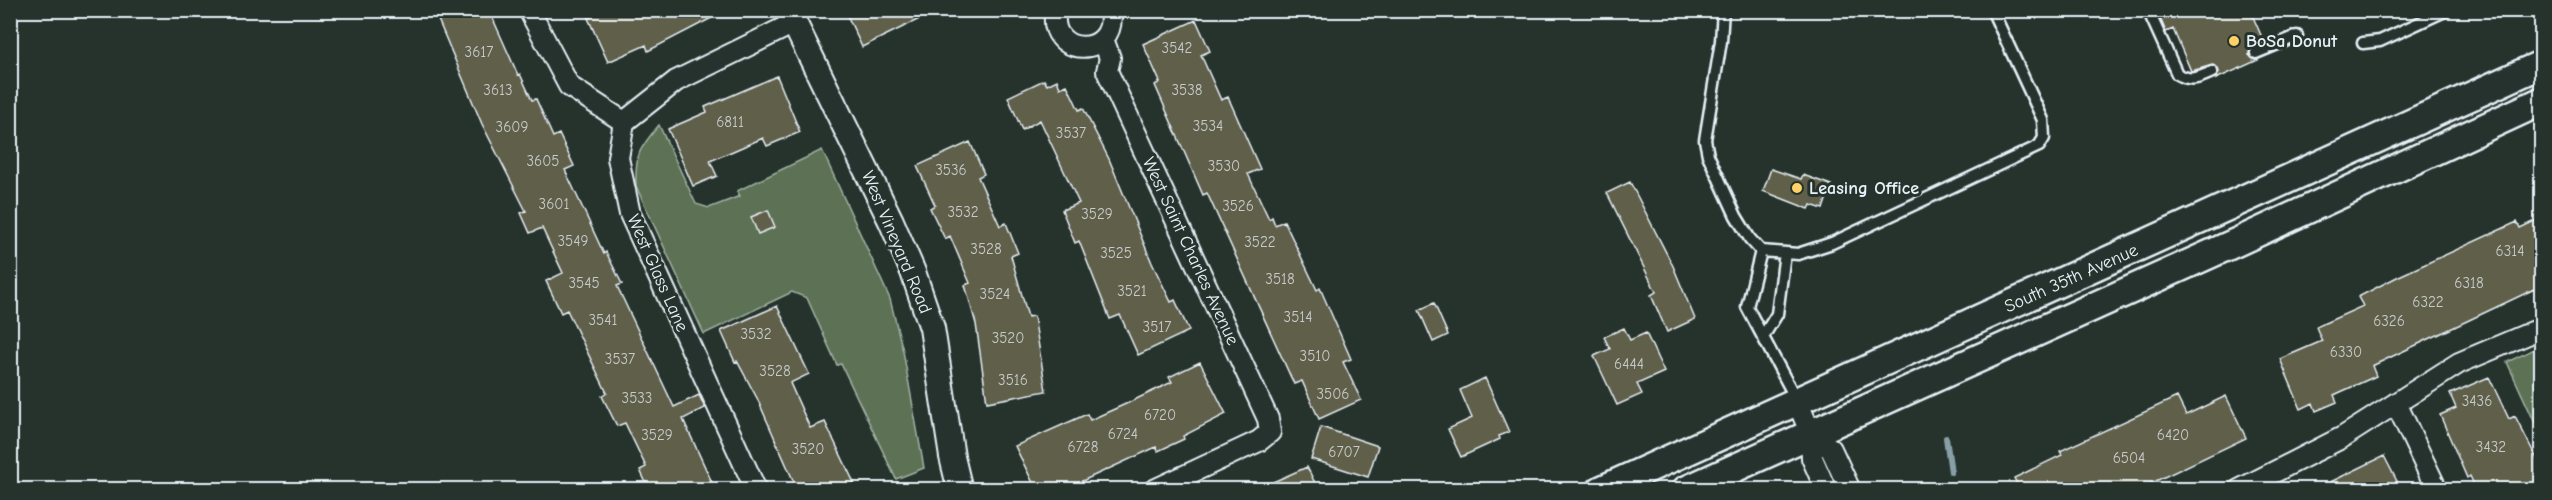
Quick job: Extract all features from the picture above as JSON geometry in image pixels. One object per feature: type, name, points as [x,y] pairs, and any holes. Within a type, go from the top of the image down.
[{"type":"main road","name":"South 35th Avenue","points":[[1601,489],[2541,64]]},
{"type":"main road","name":"South 35th Avenue","points":[[1686,489],[2227,247],[2541,101]]},
{"type":"street","points":[[529,10],[569,86],[624,122],[675,81],[792,16]]},
{"type":"street","name":"West Saint Charles Avenue","points":[[1056,10],[1055,27],[1059,36],[1074,47],[1084,48],[1096,66],[1107,70]]},
{"type":"street","points":[[1084,48],[1093,46],[1103,39],[1115,14]]},
{"type":"street","name":"West Vineyard Road","points":[[792,16],[891,221],[928,316],[960,489]]},
{"type":"street","name":"West Saint Charles Avenue","points":[[1103,39],[1110,58],[1107,70],[1268,418],[1270,432],[1259,441],[1154,489]]},
{"type":"street","name":"West Glass Lane","points":[[624,122],[618,158],[630,213],[756,489]]},
{"type":"street","points":[[2239,489],[2335,442],[2459,363],[2541,328]]},
{"type":"street","points":[[1797,401],[1811,434],[1812,458],[1826,489]]},
{"type":"street","points":[[2396,403],[2437,489]]},
{"type":"street","points":[[1811,434],[1831,449],[1850,489]]},
{"type":"lane","points":[[1722,10],[1721,41],[1705,141],[1708,155],[1736,216],[1750,240],[1761,251],[1785,253],[1813,251],[1832,243],[2039,146],[2044,138],[2043,120],[1992,10]]},
{"type":"lane","points":[[2148,10],[2177,74],[2194,80],[2212,72]]},
{"type":"lane","points":[[2363,43],[2380,41],[2447,10]]},
{"type":"lane","points":[[2256,53],[2296,36]]},
{"type":"lane","points":[[1761,251],[1747,307],[1752,320],[1764,335],[1797,401]]},
{"type":"lane","points":[[1764,335],[1778,314],[1785,253]]},
{"type":"path","points":[[2541,363],[2535,375],[2537,390],[2541,398]]},
{"type":"green space","points":[[659,125],[696,204],[709,208],[740,196],[737,191],[822,150],[890,299],[903,351],[924,468],[896,479],[841,364],[837,365],[807,298],[792,292],[704,334],[636,186],[636,166],[640,152]]},
{"type":"green space","points":[[2541,346],[2541,436],[2507,362]]},
{"type":"building","points":[[434,10],[489,10],[518,75],[520,74],[532,100],[536,99],[553,137],[559,134],[574,166],[565,170],[604,254],[606,252],[622,284],[617,286],[674,407],[699,395],[705,408],[683,419],[715,489],[649,489],[640,470],[646,467],[625,423],[617,426],[602,396],[607,393],[567,310],[561,313],[546,281],[563,273],[542,228],[530,233],[521,213],[526,211],[482,124]]},
{"type":"building","points":[[605,10],[727,10],[648,51],[646,45],[608,62],[588,18]]},
{"type":"building","points":[[856,10],[938,10],[862,47],[847,15]]},
{"type":"building","points":[[2177,10],[2250,10],[2264,42],[2250,48],[2249,55],[2258,60],[2216,79],[2219,72],[2213,65],[2191,71],[2173,29],[2166,32],[2160,18]]},
{"type":"building","points":[[1196,20],[1210,51],[1201,55],[1221,100],[1228,97],[1260,169],[1248,174],[1269,219],[1272,217],[1275,225],[1284,221],[1317,290],[1320,288],[1351,359],[1343,362],[1361,400],[1319,419],[1302,381],[1294,384],[1207,193],[1203,195],[1155,85],[1160,82],[1143,44]]},
{"type":"building","points":[[777,76],[800,132],[767,146],[763,138],[710,161],[717,176],[693,186],[668,129],[707,112],[705,107]]},
{"type":"building","points":[[1044,80],[1047,85],[1057,80],[1060,88],[1067,85],[1079,110],[1083,108],[1109,159],[1152,263],[1171,302],[1175,300],[1189,331],[1138,355],[1120,315],[1110,319],[1079,241],[1075,243],[1062,210],[1079,203],[1040,120],[1022,130],[1008,97]]},
{"type":"building","points":[[970,142],[984,174],[978,177],[1000,226],[1006,223],[1018,253],[1011,256],[1028,317],[1034,316],[1046,391],[987,402],[976,324],[965,285],[970,283],[950,236],[945,239],[930,208],[935,205],[917,166]]},
{"type":"building","name":"Leasing Office","points":[[1771,169],[1801,179],[1803,175],[1831,185],[1823,209],[1811,205],[1809,209],[1763,191]]},
{"type":"building","points":[[1630,182],[1673,266],[1695,319],[1667,332],[1651,295],[1656,292],[1607,193]]},
{"type":"building","points":[[768,210],[775,227],[758,234],[751,217]]},
{"type":"building","points":[[2541,218],[2541,286],[2372,366],[2376,376],[2334,395],[2337,402],[2316,411],[2313,403],[2301,409],[2280,359],[2322,341],[2316,327],[2363,306],[2358,297],[2397,277],[2517,222],[2520,228]]},
{"type":"building","points":[[1434,303],[1448,335],[1433,342],[1419,310]]},
{"type":"building","points":[[777,306],[809,374],[790,383],[810,428],[825,422],[857,489],[797,489],[757,398],[737,361],[735,362],[721,331]]},
{"type":"building","points":[[1624,328],[1630,340],[1646,333],[1664,372],[1637,384],[1642,394],[1617,405],[1594,356],[1610,349],[1604,337]]},
{"type":"building","points":[[1200,362],[1226,414],[1183,436],[1184,439],[1158,451],[1156,447],[1065,489],[1036,489],[1015,446],[1087,414],[1090,420],[1128,403],[1172,382],[1169,377]]},
{"type":"building","points":[[2489,377],[2509,419],[2515,416],[2537,459],[2541,470],[2541,489],[2476,489],[2470,476],[2467,478],[2440,415],[2456,408],[2450,394]]},
{"type":"building","points":[[1485,378],[1509,432],[1499,436],[1500,439],[1461,457],[1448,429],[1472,418],[1460,390]]},
{"type":"building","points":[[2226,396],[2246,438],[2139,489],[2020,489],[2014,478],[2062,455],[2060,451],[2177,397],[2186,415]]},
{"type":"building","points":[[1321,427],[1378,446],[1368,477],[1311,459]]},
{"type":"building","points":[[2384,456],[2401,489],[2316,489]]},
{"type":"building","points":[[1307,467],[1318,489],[1257,489]]},
{"type":"waterway","points":[[1946,438],[1951,472]]},
{"type":"place","name":"BoSa Donut","points":[[2234,41]]},
{"type":"place","name":"Leasing Office","points":[[1797,188]]}]
